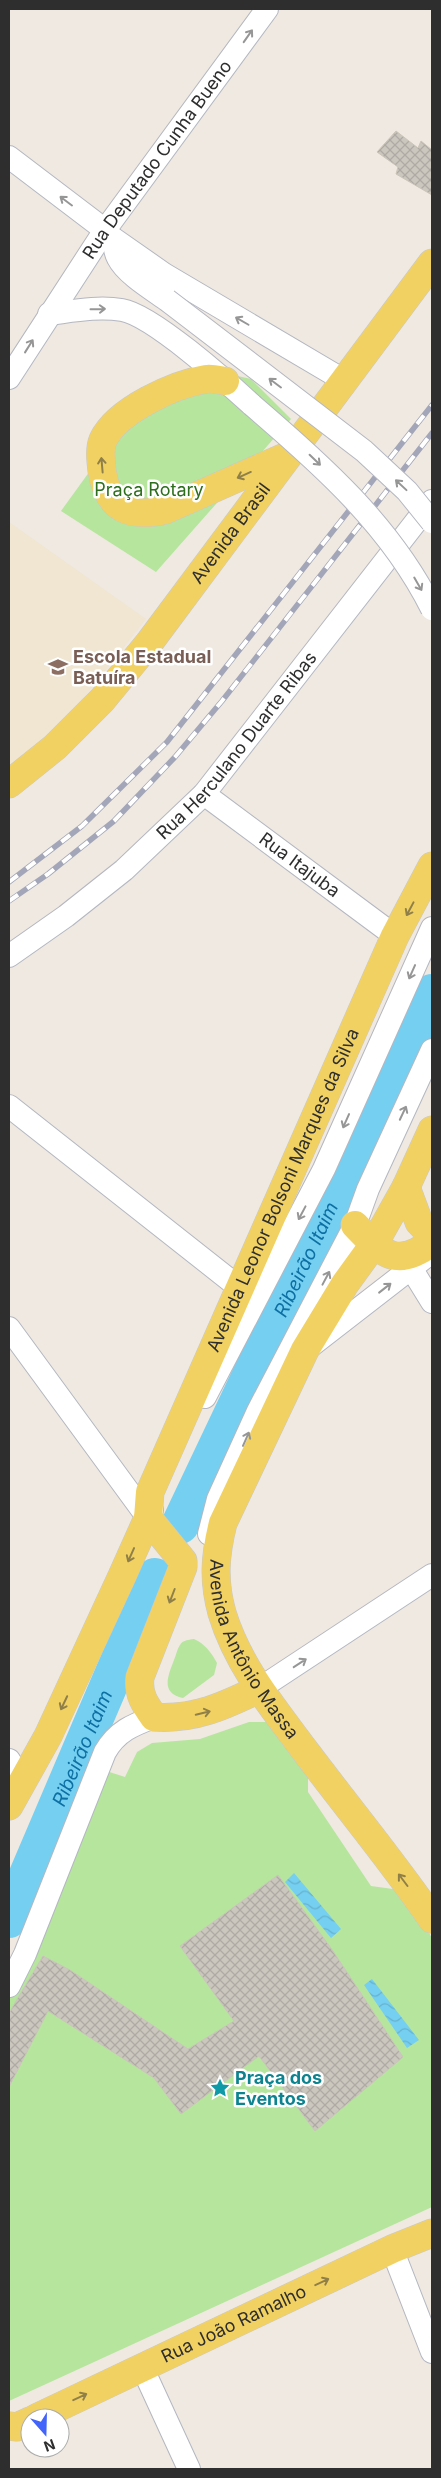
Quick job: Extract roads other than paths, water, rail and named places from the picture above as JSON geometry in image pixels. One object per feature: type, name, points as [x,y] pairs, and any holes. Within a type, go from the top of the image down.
[{"type":"main road","name":"Avenida Brasil","points":[[9,784],[55,747],[102,700],[149,643],[432,263]]},
{"type":"main road","points":[[225,381],[208,378],[172,388],[135,407],[110,431],[102,441],[100,462],[104,484],[114,502],[128,512],[145,514],[165,510],[288,455]]},
{"type":"main road","name":"Avenida Leonor Bolsoni Marques da Silva","points":[[9,1806],[16,1771],[48,1736],[156,1529],[150,1492],[395,936],[432,866]]},
{"type":"main road","points":[[305,1350],[345,1284],[374,1244],[406,1187],[432,1130]]},
{"type":"main road","points":[[406,1187],[419,1222],[432,1236]]},
{"type":"main road","points":[[355,1225],[385,1253],[403,1258],[416,1253],[432,1242]]},
{"type":"main road","points":[[314,1300],[318,1326]]},
{"type":"main road","name":"Avenida Antônio Massa","points":[[305,1350],[223,1523],[215,1554],[214,1567],[222,1612],[236,1647],[259,1690],[432,1917]]},
{"type":"main road","points":[[156,1529],[183,1561],[183,1567],[140,1677],[138,1691],[154,1717],[168,1718],[205,1713],[259,1690]]},
{"type":"main road","name":"Rua João Ramalho","points":[[18,2424],[392,2249],[432,2233]]},
{"type":"street","name":"Rua Deputado Cunha Bueno","points":[[9,378],[49,314],[110,235],[267,9]]},
{"type":"street","points":[[9,158],[164,274],[345,381]]},
{"type":"street","points":[[110,235],[118,258],[135,277],[364,451],[407,491],[432,522]]},
{"type":"street","points":[[49,314],[96,309],[122,310],[142,317],[225,381],[312,457],[345,489],[402,556],[432,609]]},
{"type":"street","name":"Rua Herculano Duarte Ribas","points":[[9,956],[124,870],[204,794],[432,500]]},
{"type":"street","name":"Rua Itajuba","points":[[204,794],[395,936]]},
{"type":"street","name":"Avenida Leonor Bolsoni Marques da Silva","points":[[156,1529],[209,1389],[324,1169],[432,928]]},
{"type":"street","points":[[214,1567],[208,1543],[210,1525],[218,1499],[258,1411],[314,1300],[355,1225],[368,1189],[432,1050]]},
{"type":"street","points":[[9,1106],[241,1289]]},
{"type":"street","points":[[305,1350],[432,1252]]},
{"type":"street","points":[[411,1268],[432,1302]]},
{"type":"street","points":[[9,1328],[156,1529]]},
{"type":"street","points":[[259,1690],[432,1575]]},
{"type":"street","points":[[9,1986],[25,1954],[105,1752],[112,1740],[121,1731],[154,1717]]},
{"type":"street","points":[[392,2249],[432,2352]]},
{"type":"street","points":[[142,2367],[189,2469]]},
{"type":"water","points":[[294,1873],[341,1929],[331,1938],[285,1882]]},
{"type":"water","points":[[372,1979],[419,2040],[407,2048],[364,1985]]},
{"type":"waterway","name":"Ribeirão Itaim","points":[[180,1525],[432,993]]},
{"type":"waterway","name":"Ribeirão Itaim","points":[[9,1919],[155,1577]]},
{"type":"railway","points":[[9,882],[82,826],[167,742],[432,405]]},
{"type":"railway","points":[[9,901],[48,874],[114,821],[175,757],[222,701],[432,433]]},
{"type":"place","name":"Escola Estadual Batuíra","points":[[58,667]]},
{"type":"place","name":"Praça dos Eventos","points":[[220,2088]]},
{"type":"park label","name":"Praça Rotary","points":[[149,490]]}]
